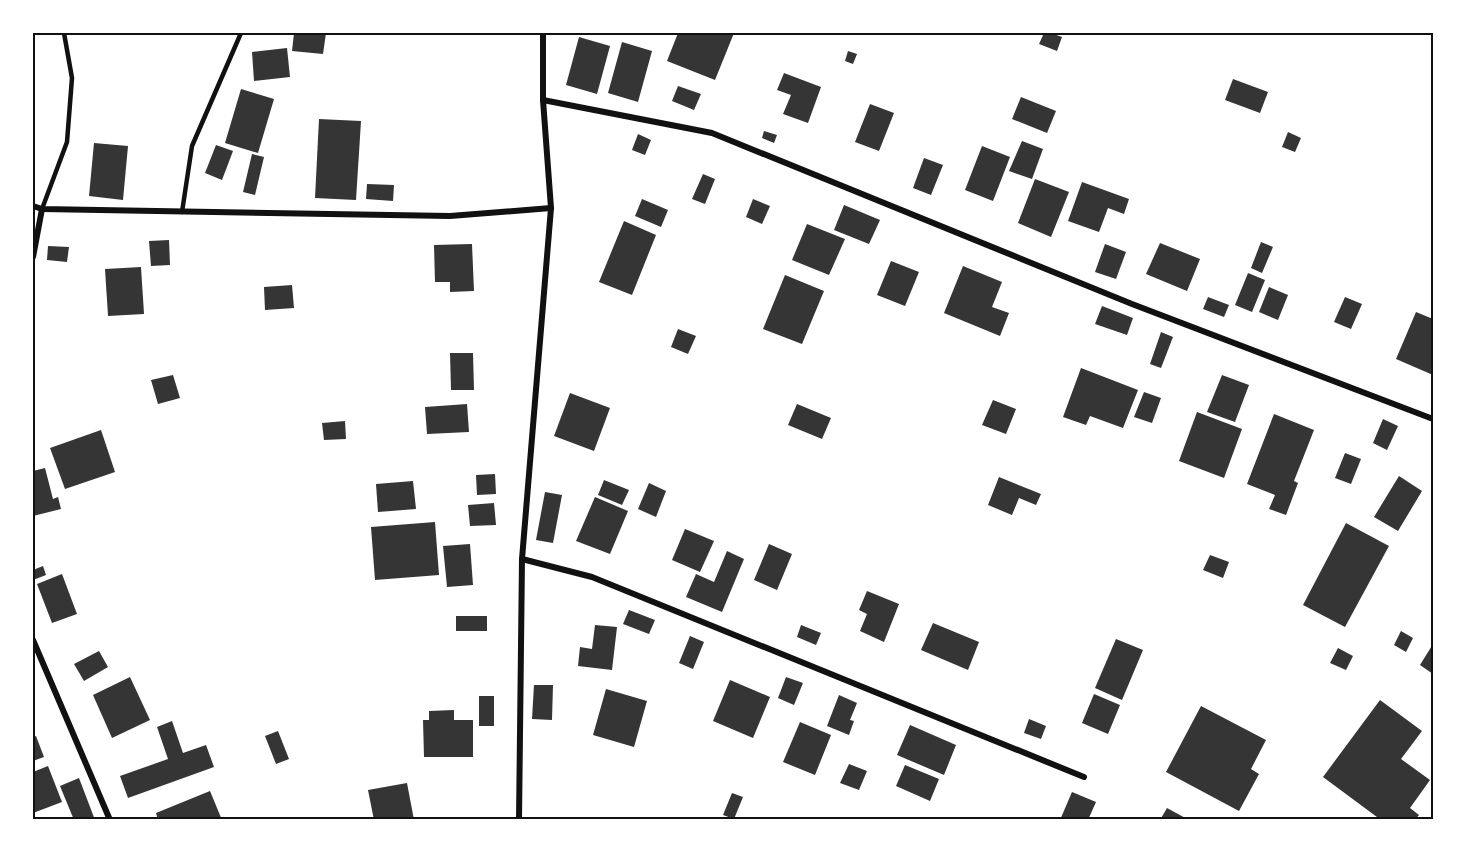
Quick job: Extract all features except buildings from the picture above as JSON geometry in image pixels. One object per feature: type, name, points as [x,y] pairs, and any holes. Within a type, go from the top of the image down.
[{"type":"street","points":[[519,820],[522,559],[552,208],[543,100],[543,33]]},
{"type":"street","points":[[543,100],[712,133],[1132,304],[1433,418]]},
{"type":"street","points":[[33,206],[42,209],[450,216],[552,208]]},
{"type":"street","points":[[33,257],[42,209]]},
{"type":"street","points":[[522,559],[592,577],[1084,777]]},
{"type":"street","points":[[33,640],[110,820]]},
{"type":"lane","points":[[42,209],[67,142],[72,78],[64,33]]},
{"type":"lane","points":[[182,212],[192,146],[241,33]]}]
